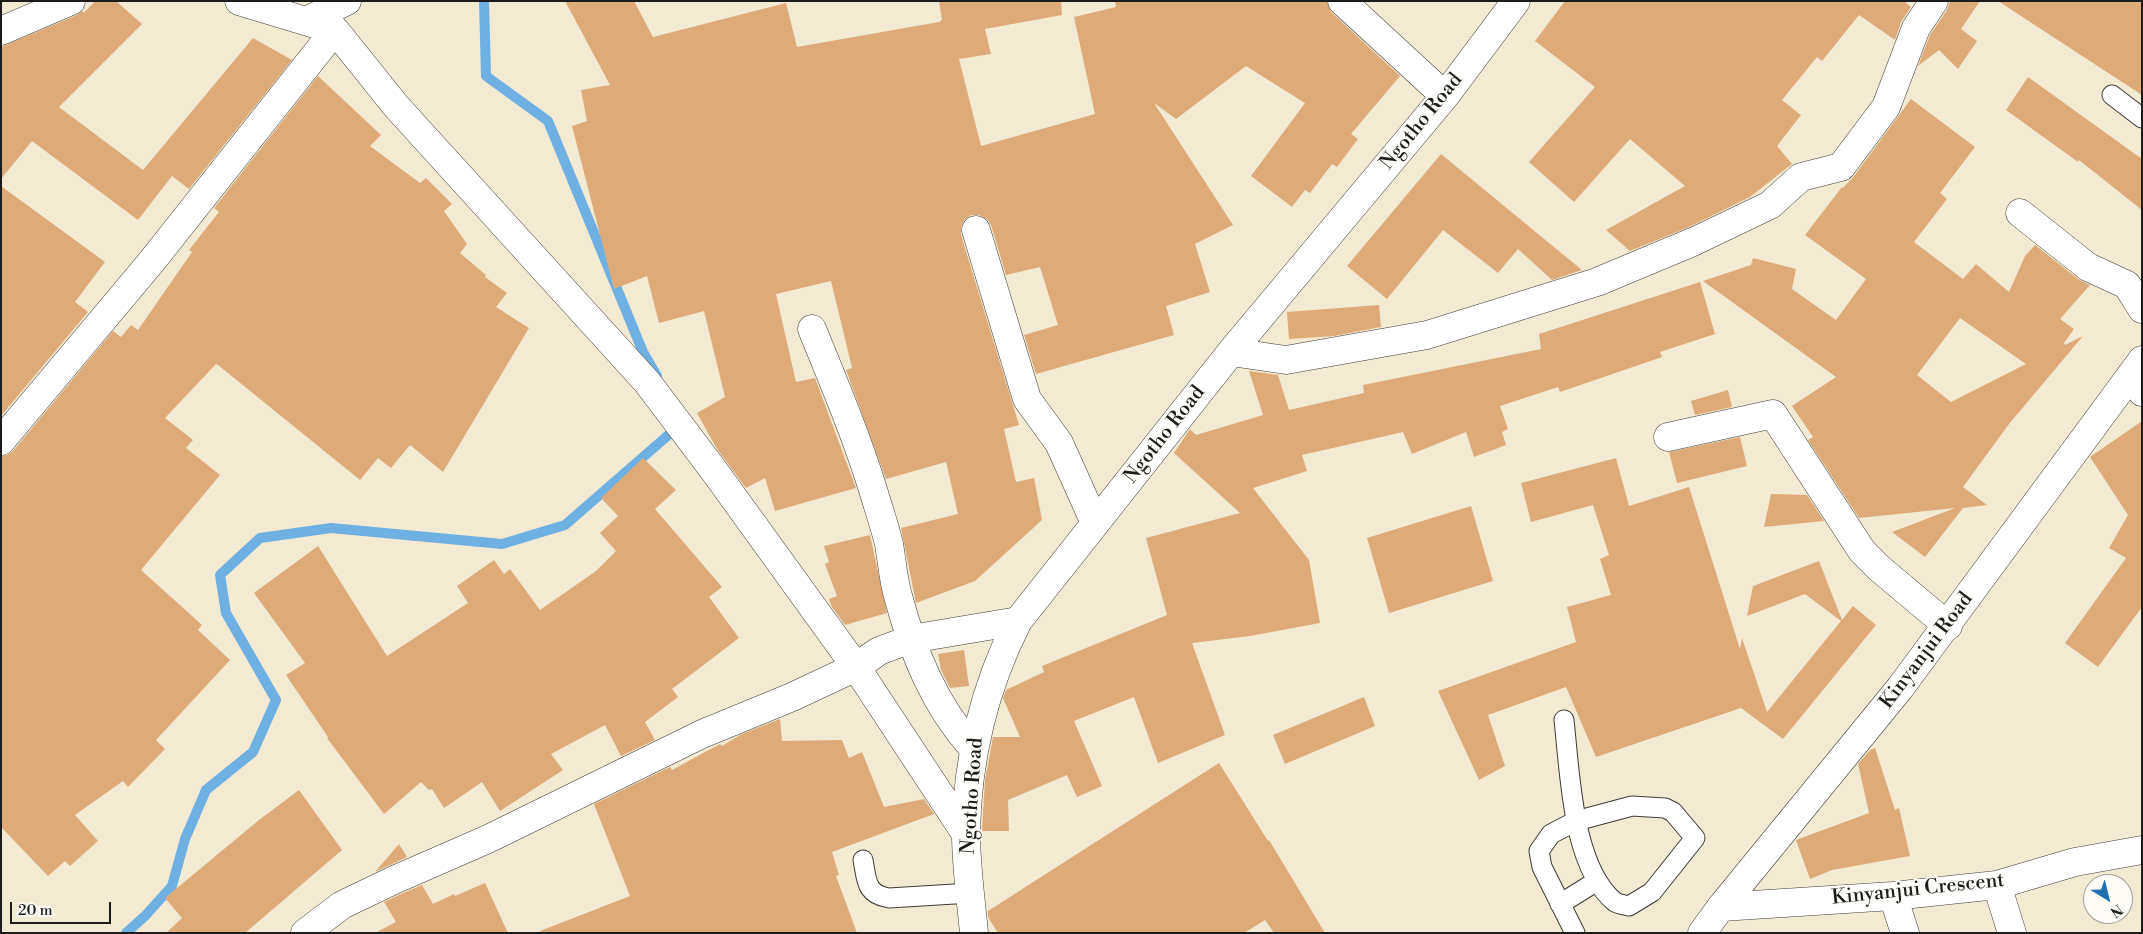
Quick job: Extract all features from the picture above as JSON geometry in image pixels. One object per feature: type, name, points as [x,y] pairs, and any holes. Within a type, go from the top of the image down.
[{"type":"street","points":[[1,31],[71,1]]},
{"type":"street","points":[[240,1],[335,30],[396,106],[646,382],[715,472],[856,667],[966,834]]},
{"type":"street","points":[[306,21],[347,1]]},
{"type":"street","points":[[1342,1],[1445,96]]},
{"type":"street","name":"Ngotho Road","points":[[974,933],[966,834],[973,748],[988,690],[1000,655],[1018,621],[1230,352],[1445,96],[1516,1]]},
{"type":"street","points":[[1230,352],[1286,360],[1427,336],[1597,282],[1695,241],[1770,205],[1801,177],[1841,167],[1886,107],[1916,28],[1934,1]]},
{"type":"street","points":[[1,441],[152,260],[335,30]]},
{"type":"street","points":[[2020,213],[2088,267],[2127,285],[2142,309]]},
{"type":"street","points":[[976,230],[1027,399],[1059,443],[1094,523]]},
{"type":"street","points":[[812,329],[857,440],[874,492],[888,542],[897,594],[911,639],[940,705],[955,728],[973,748]]},
{"type":"street","name":"Kinyanjui Road","points":[[1702,933],[1721,907],[1900,688],[2138,376]]},
{"type":"street","points":[[1668,437],[1773,414],[1862,551],[1879,568],[1948,626]]},
{"type":"street","points":[[305,933],[342,905],[385,884],[488,840],[702,734],[792,697],[856,667],[879,651],[911,639],[1018,621]]},
{"type":"street","name":"Kinyanjui Crescent","points":[[1721,907],[1893,896],[1997,884],[2075,862],[2142,850]]},
{"type":"street","points":[[1997,884],[2012,933]]},
{"type":"street","points":[[1893,896],[1905,933]]},
{"type":"lane","points":[[2112,95],[2142,118]]},
{"type":"lane","points":[[1564,720],[1576,821],[1589,868],[1597,881],[1616,903],[1629,906],[1652,892],[1695,838],[1673,812],[1665,808],[1647,806],[1632,806],[1576,821],[1551,834],[1539,851],[1542,867],[1575,933]]},
{"type":"lane","points":[[863,860],[870,889],[878,896],[889,898],[971,893]]},
{"type":"lane","points":[[1560,904],[1597,881]]},
{"type":"building","points":[[95,1],[116,1],[142,24],[59,107],[143,170],[253,38],[292,60],[189,189],[172,176],[138,220],[32,141],[1,179],[1,47],[77,15],[82,11],[84,13]]},
{"type":"building","points":[[565,1],[634,1],[653,37],[786,3],[797,47],[939,22],[942,20],[939,1],[1061,1],[1062,15],[985,29],[991,54],[959,59],[981,146],[1095,114],[1074,17],[1116,7],[1115,1],[1327,1],[1331,12],[1400,76],[1351,134],[1358,139],[1337,167],[1332,164],[1310,193],[1305,190],[1292,207],[1251,176],[1305,103],[1246,66],[1176,119],[1154,103],[1233,225],[1195,244],[1210,292],[1166,306],[1174,335],[1036,374],[1024,335],[1058,325],[1040,267],[1006,275],[991,225],[987,219],[979,215],[971,215],[964,220],[961,227],[961,235],[1019,425],[1004,429],[1016,482],[1034,478],[1042,520],[975,581],[916,603],[901,528],[958,514],[946,462],[886,479],[846,370],[852,368],[831,281],[776,294],[796,382],[815,378],[856,488],[775,511],[765,478],[746,488],[717,449],[697,413],[725,397],[704,311],[659,323],[647,276],[614,289],[572,126],[587,121],[581,90],[610,85]]},
{"type":"building","points":[[1565,1],[1904,1],[1911,7],[1901,22],[1895,40],[1859,15],[1822,61],[1817,57],[1782,100],[1801,115],[1777,146],[1792,164],[1750,197],[1689,227],[1630,251],[1606,230],[1685,186],[1630,139],[1574,202],[1529,162],[1595,87],[1535,41]]},
{"type":"building","points":[[1950,1],[1980,1],[1961,29],[1977,41],[1958,69],[1939,50],[1918,66],[1930,35],[1947,10]]},
{"type":"building","points":[[1998,1],[2142,1],[2142,95]]},
{"type":"building","points":[[318,76],[381,135],[370,146],[420,183],[426,178],[452,204],[444,211],[467,244],[460,253],[486,275],[485,277],[507,293],[496,307],[529,328],[443,472],[410,445],[391,468],[378,458],[360,480],[216,364],[165,418],[193,440],[186,448],[220,475],[141,570],[202,625],[198,630],[230,660],[156,740],[165,749],[128,787],[123,781],[75,815],[98,841],[70,866],[65,861],[48,876],[1,827],[1,456],[13,451],[113,331],[121,337],[131,325],[138,330],[192,252],[189,250],[219,212],[214,208]]},
{"type":"building","points":[[2028,77],[2142,159],[2142,210],[2079,160],[2078,162],[2006,110]]},
{"type":"building","points":[[1911,99],[1975,147],[1940,193],[1947,199],[1914,242],[1963,279],[1976,264],[2009,292],[2025,256],[2035,245],[2078,279],[2090,285],[2060,319],[2074,329],[2064,343],[2065,345],[2083,336],[2009,424],[1963,487],[1987,505],[1963,508],[1925,557],[1892,532],[1955,508],[1859,518],[1808,440],[1813,437],[1792,406],[1836,377],[1703,281],[1751,265],[1753,258],[1796,269],[1792,289],[1836,320],[1866,279],[1805,235],[1842,187],[1854,176]],"holes":[[[1960,318],[2026,364],[1951,402],[1917,375]]]},
{"type":"building","points":[[1441,154],[1582,270],[1552,280],[1518,249],[1498,273],[1443,230],[1387,299],[1347,266]]},
{"type":"building","points":[[1,186],[105,262],[75,302],[88,312],[1,416]]},
{"type":"building","points":[[1700,282],[1715,334],[1660,352],[1662,357],[1560,392],[1558,387],[1500,406],[1508,429],[1502,432],[1506,445],[1474,457],[1466,432],[1412,454],[1403,432],[1302,455],[1307,471],[1253,488],[1309,560],[1320,623],[1250,636],[1192,643],[1225,735],[1158,763],[1134,697],[1074,721],[1102,786],[1077,797],[1067,775],[1008,800],[1009,831],[982,831],[985,780],[993,737],[1020,737],[1003,698],[1006,690],[1044,672],[1042,666],[1167,615],[1146,538],[1240,513],[1174,453],[1190,429],[1196,435],[1263,415],[1249,371],[1278,375],[1289,410],[1364,393],[1363,385],[1541,349],[1539,334]]},
{"type":"building","points":[[1379,305],[1381,327],[1334,336],[1289,339],[1287,312]]},
{"type":"building","points":[[1728,390],[1732,407],[1695,415],[1691,401]]},
{"type":"building","points":[[2142,421],[2142,607],[2098,667],[2065,643],[2126,558],[2109,548],[2128,515],[2090,457]]},
{"type":"building","points":[[1740,437],[1747,466],[1677,483],[1669,452]]},
{"type":"building","points":[[643,458],[676,490],[655,509],[722,587],[709,597],[739,638],[672,689],[678,697],[645,722],[655,740],[621,756],[605,725],[551,754],[563,770],[500,811],[482,782],[444,808],[432,789],[429,790],[421,782],[384,814],[327,738],[286,675],[305,663],[254,593],[318,546],[387,656],[468,603],[457,586],[494,560],[504,574],[510,569],[540,610],[596,571],[616,551],[600,533],[618,516],[601,498]]},
{"type":"building","points":[[1616,458],[1629,506],[1689,487],[1740,649],[1742,638],[1767,712],[1841,621],[1805,594],[1747,616],[1753,586],[1819,561],[1842,620],[1853,606],[1876,625],[1783,739],[1741,708],[1596,757],[1566,687],[1488,715],[1505,766],[1479,780],[1438,691],[1576,642],[1567,607],[1611,595],[1600,559],[1609,555],[1593,505],[1531,522],[1521,483]]},
{"type":"building","points":[[1771,494],[1807,495],[1824,521],[1764,527]]},
{"type":"building","points":[[1471,506],[1493,581],[1389,613],[1367,538]]},
{"type":"building","points":[[870,535],[887,613],[845,625],[832,607],[829,599],[837,596],[825,564],[829,562],[824,546]]},
{"type":"building","points":[[964,650],[969,686],[950,688],[941,670],[938,654]]},
{"type":"building","points":[[1364,697],[1375,726],[1285,764],[1273,735]]},
{"type":"building","points":[[780,719],[782,741],[842,740],[849,758],[862,752],[884,807],[924,799],[934,814],[832,852],[839,875],[836,876],[857,933],[541,933],[540,931],[630,896],[594,804],[670,767],[672,770],[720,744],[722,746],[742,734]]},
{"type":"building","points":[[1875,748],[1895,810],[1899,808],[1910,856],[1832,870],[1810,879],[1796,840],[1869,813],[1858,764],[1870,750]]},
{"type":"building","points":[[1219,763],[1269,840],[1325,933],[1274,933],[1265,920],[1244,933],[998,933],[988,917],[988,911]]},
{"type":"building","points":[[299,790],[342,850],[245,933],[166,933],[182,918],[165,898],[259,820]]},
{"type":"building","points":[[399,844],[407,857],[375,872]]},
{"type":"building","points":[[485,883],[508,933],[375,933],[396,922],[384,902],[401,894],[422,885],[433,904]]},
{"type":"waterway","points":[[484,1],[486,76],[548,121],[643,352],[657,376]]},
{"type":"waterway","points":[[126,933],[145,916],[172,886],[185,839],[206,790],[253,752],[276,700],[226,613],[220,575],[260,538],[331,528],[502,544],[565,525],[673,431]]}]
